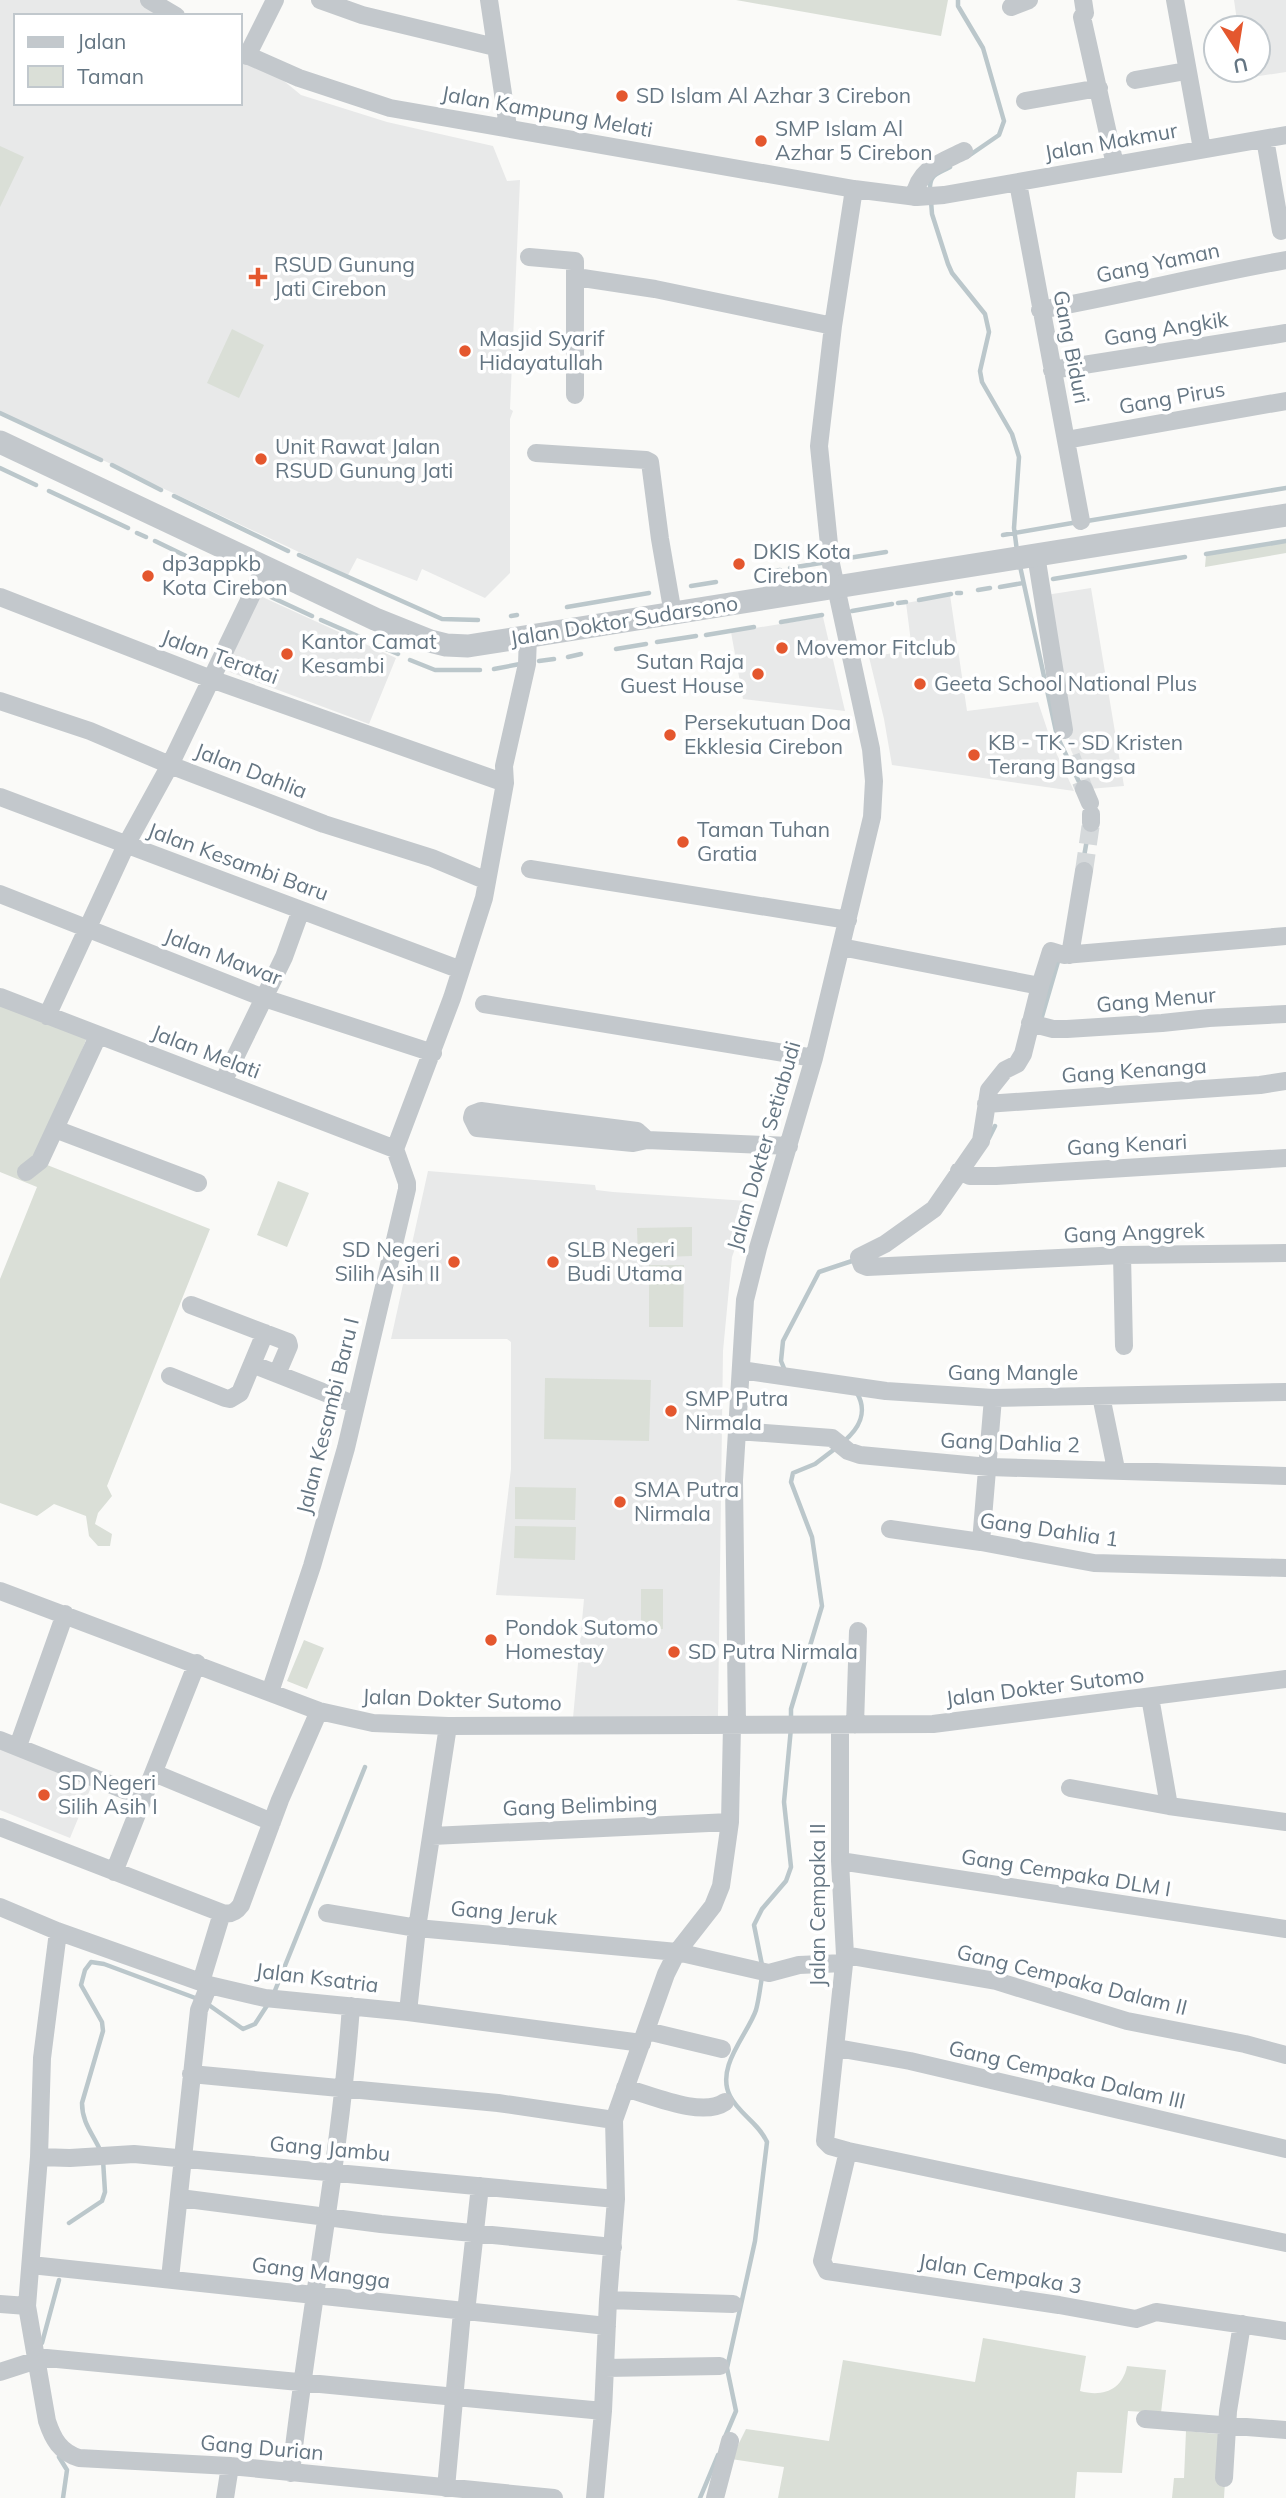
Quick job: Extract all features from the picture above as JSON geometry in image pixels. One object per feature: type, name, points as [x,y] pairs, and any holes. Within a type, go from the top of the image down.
[{"type":"street","points":[[149,0],[173,14]]},
{"type":"street","points":[[243,54],[275,0]]},
{"type":"street","points":[[320,0],[362,15],[495,47]]},
{"type":"street","points":[[489,0],[508,127]]},
{"type":"street","points":[[1011,7],[1029,0]]},
{"type":"street","points":[[1083,0],[1086,13],[1082,17],[1115,165]]},
{"type":"street","points":[[1175,0],[1202,149]]},
{"type":"street","name":"Jalan Kampung Melati","points":[[243,54],[299,78],[390,108],[854,189],[915,197],[944,195]]},
{"type":"street","points":[[1135,80],[1186,71]]},
{"type":"street","points":[[1025,101],[1098,88]]},
{"type":"street","name":"Jalan Makmur","points":[[944,195],[1286,135]]},
{"type":"street","points":[[1265,139],[1280,230]]},
{"type":"street","points":[[915,197],[919,179],[928,170],[964,151]]},
{"type":"street","name":"Gang Biduri","points":[[1018,183],[1082,528]]},
{"type":"street","points":[[836,588],[819,446],[833,326],[854,189]]},
{"type":"street","points":[[529,257],[575,261],[575,395]]},
{"type":"street","name":"Gang Yaman","points":[[1040,310],[1286,260]]},
{"type":"street","points":[[576,277],[655,289],[833,326]]},
{"type":"street","name":"Gang Angkik","points":[[1052,370],[1286,333]]},
{"type":"street","name":"Gang Pirus","points":[[1066,440],[1286,401]]},
{"type":"street","name":"Jalan Doktor Sudarsono","points":[[0,442],[375,620],[438,643],[468,646],[1035,556],[1082,528],[1286,515]]},
{"type":"street","points":[[536,453],[650,462],[673,614]]},
{"type":"street","points":[[1035,556],[1064,730]]},
{"type":"street","points":[[47,1016],[126,845],[170,765],[264,567]]},
{"type":"street","name":"Jalan Dokter Setiabudi","points":[[614,2120],[657,1996],[677,1952],[713,1906],[721,1886],[730,1822],[735,1725],[734,1480],[745,1300],[814,1058],[872,817],[874,781],[871,749],[836,588]]},
{"type":"street","name":"Jalan Teratai","points":[[0,597],[211,679],[505,783]]},
{"type":"street","points":[[395,1149],[433,1053],[484,898],[505,783],[503,766],[527,664],[528,636]]},
{"type":"street","name":"Jalan Dahlia","points":[[0,701],[90,731],[324,824],[432,858],[487,881]]},
{"type":"street","name":"Jalan Kesambi Baru","points":[[0,797],[461,970]]},
{"type":"street","points":[[530,869],[848,920]]},
{"type":"street","points":[[1062,954],[1084,871]]},
{"type":"street","name":"Jalan Mawar","points":[[0,894],[264,998],[433,1053]]},
{"type":"street","points":[[223,1082],[286,953],[301,910]]},
{"type":"street","points":[[963,1173],[983,1136],[989,1090],[1023,1054],[1035,1024],[1040,986],[1051,951],[1062,954],[1286,936]]},
{"type":"street","points":[[841,947],[1040,986]]},
{"type":"street","name":"Jalan Melati","points":[[0,997],[395,1149]]},
{"type":"street","points":[[484,1004],[814,1058]]},
{"type":"street","name":"Gang Menur","points":[[1035,1024],[1067,1029],[1108,1028],[1286,1014]]},
{"type":"street","points":[[26,1172],[40,1161],[98,1036]]},
{"type":"street","name":"Gang Kenanga","points":[[986,1104],[1079,1099],[1286,1081]]},
{"type":"street","points":[[647,1140],[637,1131],[494,1113],[477,1112],[472,1118],[477,1128],[633,1143],[647,1140],[789,1146]]},
{"type":"street","points":[[55,1129],[198,1183]]},
{"type":"street","name":"Jalan Kesambi Baru I","points":[[270,1692],[312,1566],[356,1405],[407,1189],[395,1149]]},
{"type":"street","name":"Gang Kenari","points":[[963,1173],[1286,1158]]},
{"type":"street","name":"Gang Anggrek","points":[[963,1173],[934,1209],[921,1220],[860,1259],[863,1266],[1122,1255],[1286,1253]]},
{"type":"street","points":[[1122,1255],[1124,1346]]},
{"type":"street","points":[[191,1305],[289,1344],[276,1374]]},
{"type":"street","points":[[170,1376],[230,1399],[240,1393],[265,1333]]},
{"type":"street","points":[[252,1364],[356,1405]]},
{"type":"street","name":"Gang Mangle","points":[[741,1370],[924,1395],[993,1398],[1286,1392]]},
{"type":"street","points":[[1101,1396],[1116,1469]]},
{"type":"street","points":[[981,1542],[993,1398]]},
{"type":"street","name":"Gang Dahlia 2","points":[[737,1431],[832,1438],[848,1451],[891,1459],[989,1467],[1286,1476]]},
{"type":"street","name":"Gang Dahlia 1","points":[[890,1529],[981,1542],[1094,1563],[1286,1568]]},
{"type":"street","name":"Jalan Dokter Sutomo","points":[[0,1591],[319,1711],[373,1723],[448,1726],[933,1724],[1286,1679]]},
{"type":"street","points":[[18,1746],[65,1614]]},
{"type":"street","name":"Jalan Cempaka II","points":[[848,2151],[830,2146],[825,2141],[845,1959],[840,1861],[847,1725],[858,1631]]},
{"type":"street","points":[[114,1872],[197,1664]]},
{"type":"street","points":[[1150,1697],[1169,1806]]},
{"type":"street","points":[[0,1827],[222,1913],[231,1914],[241,1905],[272,1822],[319,1711]]},
{"type":"street","points":[[408,2012],[417,1928],[448,1726]]},
{"type":"street","points":[[0,1740],[144,1798]]},
{"type":"street","points":[[154,1773],[272,1822]]},
{"type":"street","points":[[1070,1788],[1169,1806],[1286,1822]]},
{"type":"street","name":"Gang Belimbing","points":[[432,1836],[730,1822]]},
{"type":"street","name":"Gang Cempaka DLM I","points":[[840,1861],[1286,1929]]},
{"type":"street","name":"Jalan Ksatria","points":[[0,1906],[203,1993],[352,2006],[583,2033],[645,2037],[722,2049]]},
{"type":"street","points":[[170,2278],[191,2074],[203,1993],[222,1913]]},
{"type":"street","name":"Gang Jeruk","points":[[327,1913],[417,1928],[677,1952],[762,1971]]},
{"type":"street","points":[[37,2359],[27,2306],[39,2157],[42,2057],[58,1932]]},
{"type":"street","name":"Gang Cempaka Dalam II","points":[[762,1971],[845,1959],[996,1981],[1127,2021],[1245,2044],[1286,2055]]},
{"type":"street","points":[[291,2473],[301,2382],[346,2087],[352,2006]]},
{"type":"street","name":"Gang Cempaka Dalam III","points":[[837,2048],[910,2061],[1286,2149]]},
{"type":"street","points":[[191,2074],[498,2102],[614,2120],[616,2199],[595,2498]]},
{"type":"street","points":[[625,2088],[698,2109],[713,2108],[725,2102]]},
{"type":"street","points":[[848,2151],[1286,2243]]},
{"type":"street","name":"Jalan Cempaka 3","points":[[848,2151],[822,2261],[827,2271],[1136,2319],[1156,2312],[1286,2331]]},
{"type":"street","name":"Gang Jambu","points":[[39,2157],[134,2154],[616,2199]]},
{"type":"street","points":[[446,2488],[454,2396],[480,2186]]},
{"type":"street","points":[[180,2198],[326,2218],[613,2247]]},
{"type":"street","name":"Gang Mangga","points":[[31,2264],[607,2326]]},
{"type":"street","points":[[608,2300],[733,2304]]},
{"type":"street","points":[[0,2304],[27,2306]]},
{"type":"street","points":[[1224,2478],[1232,2379],[1242,2324]]},
{"type":"street","points":[[0,2372],[37,2359],[603,2411]]},
{"type":"street","name":"Gang Durian","points":[[37,2359],[47,2421],[57,2443],[70,2455],[79,2458],[230,2466],[554,2498]]},
{"type":"street","points":[[605,2368],[720,2366]]},
{"type":"street","points":[[1145,2419],[1286,2430]]},
{"type":"street","points":[[715,2498],[730,2441]]},
{"type":"street","points":[[225,2498],[230,2466]]},
{"type":"shaded area","name":"RSUD Gunung Jati Cirebon","points":[[0,0],[140,0],[164,14],[14,14],[14,105],[242,105],[242,57],[284,81],[301,95],[387,122],[493,146],[507,181],[520,180],[510,409],[513,411],[510,419],[510,573],[485,598],[422,569],[417,581],[357,558],[348,575],[0,412]]},
{"type":"shaded area","points":[[1234,0],[1286,0],[1286,72],[1272,74],[1272,14],[1236,14]]},
{"type":"shaded area","points":[[1091,588],[1124,786],[1089,789],[1081,782],[1080,771],[1071,750],[1046,595]]},
{"type":"shaded area","name":"Kantor Camat Kesambi","points":[[258,595],[396,658],[369,724],[222,669]]},
{"type":"shaded area","points":[[950,595],[967,711],[1038,702],[1052,744],[1074,791],[892,765],[869,657],[912,650],[906,603]]},
{"type":"shaded area","points":[[823,617],[845,711],[743,699],[731,632]]},
{"type":"shaded area","points":[[428,1171],[595,1185],[596,1190],[613,1192],[748,1201],[744,1223],[732,1257],[723,1351],[718,1716],[573,1718],[584,1599],[496,1595],[511,1469],[511,1342],[507,1339],[391,1339]]},
{"type":"shaded area","name":"SD Negeri Silih Asih I","points":[[0,1743],[94,1780],[70,1838],[0,1810]]},
{"type":"green space","points":[[736,0],[948,0],[941,36]]},
{"type":"green space","points":[[0,146],[24,157],[0,207]]},
{"type":"green space","points":[[232,329],[264,345],[239,398],[207,383]]},
{"type":"green space","points":[[1286,542],[1286,553],[1205,567],[1206,555]]},
{"type":"green space","points":[[0,1000],[88,1035],[37,1161],[210,1229],[107,1486],[112,1496],[98,1513],[95,1524],[112,1534],[110,1546],[98,1546],[89,1536],[86,1516],[54,1504],[37,1516],[0,1503],[0,1279],[37,1187],[0,1172]]},
{"type":"green space","points":[[278,1181],[309,1193],[287,1247],[257,1235]]},
{"type":"green space","points":[[692,1227],[692,1256],[638,1258],[637,1228]]},
{"type":"green space","points":[[649,1265],[684,1265],[683,1327],[649,1327]]},
{"type":"green space","points":[[545,1378],[651,1380],[649,1441],[544,1439]]},
{"type":"green space","points":[[515,1487],[576,1488],[575,1520],[515,1519]]},
{"type":"green space","points":[[515,1526],[576,1527],[575,1560],[514,1558]]},
{"type":"green space","points":[[641,1589],[663,1589],[663,1629],[641,1630]]},
{"type":"green space","points":[[304,1640],[324,1648],[307,1689],[287,1681]]},
{"type":"green space","points":[[983,2338],[1086,2356],[1080,2391],[1088,2393],[1103,2392],[1116,2386],[1127,2366],[1166,2370],[1161,2413],[1128,2411],[1122,2473],[1077,2472],[1075,2498],[778,2498],[784,2467],[731,2459],[746,2429],[829,2441],[843,2360],[975,2382]]},
{"type":"green space","points":[[1186,2431],[1228,2435],[1224,2498],[1172,2498],[1174,2478],[1184,2478]]},
{"type":"waterway","points":[[958,0],[958,6],[983,48],[1004,121],[999,135],[967,157]]},
{"type":"waterway","points":[[930,192],[932,178],[950,167]]},
{"type":"waterway","points":[[931,201],[932,214],[952,273],[985,314],[989,332],[980,371],[982,382],[1012,434],[1019,457],[1014,528],[1017,551]]},
{"type":"waterway","points":[[0,413],[101,460]]},
{"type":"waterway","points":[[112,465],[161,490]]},
{"type":"waterway","points":[[0,468],[36,485]]},
{"type":"waterway","points":[[1087,521],[1286,488]]},
{"type":"waterway","points":[[49,491],[128,528]]},
{"type":"waterway","points":[[174,496],[288,551]]},
{"type":"waterway","points":[[1003,535],[1078,522]]},
{"type":"waterway","points":[[137,533],[146,537]]},
{"type":"waterway","points":[[155,541],[186,556]]},
{"type":"waterway","points":[[1206,554],[1286,541]]},
{"type":"waterway","points":[[836,560],[886,552]]},
{"type":"waterway","points":[[299,555],[442,619],[478,620]]},
{"type":"waterway","points":[[1053,579],[1185,557]]},
{"type":"waterway","points":[[790,568],[827,562]]},
{"type":"waterway","points":[[1020,566],[1057,736],[1081,786]]},
{"type":"waterway","points":[[769,572],[780,570]]},
{"type":"waterway","points":[[691,586],[716,582]]},
{"type":"waterway","points":[[1000,587],[1023,583]]},
{"type":"waterway","points":[[978,590],[990,588]]},
{"type":"waterway","points":[[567,607],[649,593]]},
{"type":"waterway","points":[[919,600],[951,594]]},
{"type":"waterway","points":[[271,597],[312,616]]},
{"type":"waterway","points":[[898,603],[906,602]]},
{"type":"waterway","points":[[852,611],[892,604]]},
{"type":"waterway","points":[[511,616],[517,615]]},
{"type":"waterway","points":[[781,622],[822,615]]},
{"type":"waterway","points":[[321,620],[367,640]]},
{"type":"waterway","points":[[706,635],[754,627]]},
{"type":"waterway","points":[[657,642],[696,636]]},
{"type":"waterway","points":[[374,644],[398,654]]},
{"type":"waterway","points":[[616,649],[646,644]]},
{"type":"waterway","points":[[568,657],[581,654]]},
{"type":"waterway","points":[[539,661],[554,659]]},
{"type":"waterway","points":[[410,660],[435,670],[480,670]]},
{"type":"waterway","points":[[494,669],[520,664]]},
{"type":"waterway","points":[[1082,868],[1089,828]]},
{"type":"waterway","points":[[1041,1020],[1059,958]]},
{"type":"waterway","points":[[989,1138],[995,1126]]},
{"type":"waterway","points":[[786,1373],[781,1361],[783,1341],[819,1272],[855,1260]]},
{"type":"waterway","points":[[843,1442],[860,1420],[862,1407],[857,1393]]},
{"type":"waterway","points":[[791,1720],[791,1709],[822,1606],[812,1537],[791,1482],[793,1473],[815,1464],[836,1448]]},
{"type":"waterway","points":[[762,1965],[754,1925],[762,1909],[786,1881],[791,1867],[784,1802],[791,1728]]},
{"type":"waterway","points":[[274,1993],[365,1767]]},
{"type":"waterway","points":[[101,2152],[82,2110],[103,2031],[102,2022],[81,1985],[85,1970],[91,1962],[104,1964],[198,1999]]},
{"type":"waterway","points":[[725,2437],[736,2411],[727,2368],[755,2241],[767,2142],[759,2129],[738,2108],[726,2085],[734,2051],[756,2010],[762,1977]]},
{"type":"waterway","points":[[206,2003],[243,2029],[255,2024],[268,2004]]},
{"type":"waterway","points":[[69,2223],[102,2201],[105,2192],[103,2160]]},
{"type":"waterway","points":[[42,2343],[59,2280]]},
{"type":"waterway","points":[[700,2498],[718,2455]]},
{"type":"waterway","points":[[59,2457],[67,2470],[63,2498]]},
{"type":"tunnel","points":[[1071,756],[1084,789]]},
{"type":"tunnel","points":[[1084,871],[1091,823]]},
{"type":"place","name":"SD Islam Al Azhar 3 Cirebon","points":[[622,96]]},
{"type":"place","name":"SMP Islam Al Azhar 5 Cirebon","points":[[761,141]]},
{"type":"place","name":"RSUD Gunung Jati Cirebon","points":[[258,277]]},
{"type":"place","name":"Masjid Syarif Hidayatullah","points":[[465,351]]},
{"type":"place","name":"Unit Rawat Jalan RSUD Gunung Jati","points":[[261,459]]},
{"type":"place","name":"DKIS Kota Cirebon","points":[[739,564]]},
{"type":"place","name":"dp3appkb Kota Cirebon","points":[[148,576]]},
{"type":"place","name":"Movemor Fitclub","points":[[782,648]]},
{"type":"place","name":"Kantor Camat Kesambi","points":[[287,654]]},
{"type":"place","name":"Sutan Raja Guest House","points":[[758,674]]},
{"type":"place","name":"Geeta School National Plus","points":[[920,684]]},
{"type":"place","name":"Persekutuan Doa Ekklesia Cirebon","points":[[670,735]]},
{"type":"place","name":"KB - TK - SD Kristen Terang Bangsa","points":[[974,755]]},
{"type":"place","name":"Taman Tuhan Gratia","points":[[683,842]]},
{"type":"place","name":"SD Negeri Silih Asih II","points":[[454,1262]]},
{"type":"place","name":"SLB Negeri Budi Utama","points":[[553,1262]]},
{"type":"place","name":"SMP Putra Nirmala","points":[[671,1411]]},
{"type":"place","name":"SMA Putra Nirmala","points":[[620,1502]]},
{"type":"place","name":"Pondok Sutomo Homestay","points":[[491,1640]]},
{"type":"place","name":"SD Putra Nirmala","points":[[674,1652]]},
{"type":"place","name":"SD Negeri Silih Asih I","points":[[44,1795]]}]
